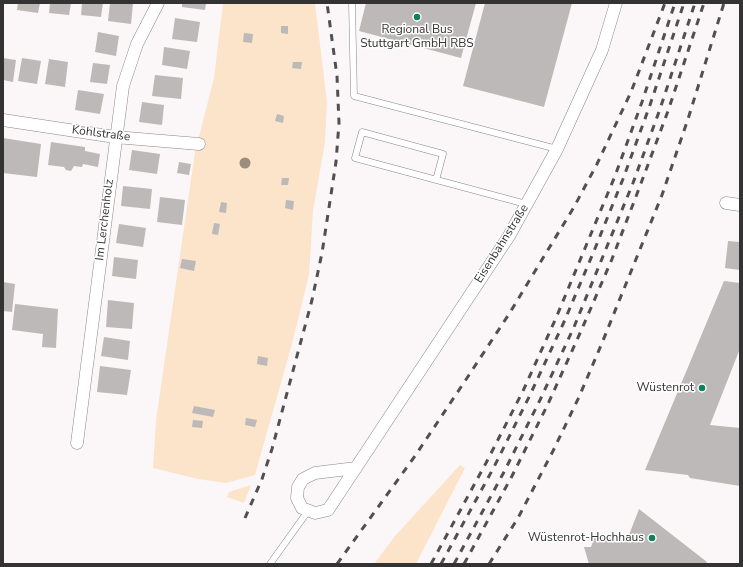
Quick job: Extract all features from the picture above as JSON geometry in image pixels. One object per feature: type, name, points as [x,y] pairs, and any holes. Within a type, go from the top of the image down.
[{"type":"street","name":"Im Lerchenholz","points":[[77,443],[115,137],[123,86],[137,44],[158,3]]},
{"type":"street","name":"Eisenbahnstraße","points":[[308,511],[315,513],[328,510],[509,236],[557,149],[602,50],[616,3]]},
{"type":"street","name":"Köhlstraße","points":[[3,120],[115,137],[198,144]]},
{"type":"street","points":[[726,203],[740,205]]},
{"type":"street","points":[[308,511],[302,508],[297,498],[298,487],[302,480],[315,473],[356,468]]},
{"type":"lane","points":[[352,3],[354,96],[557,149]]},
{"type":"lane","points":[[436,180],[443,154],[362,132],[355,158],[436,180],[526,204]]},
{"type":"lane","points":[[270,564],[308,511]]},
{"type":"shaded area","points":[[223,3],[315,3],[327,102],[325,142],[313,211],[309,275],[292,344],[255,475],[226,483],[198,479],[153,468],[156,420],[195,152],[214,78]]},
{"type":"shaded area","points":[[460,465],[465,468],[416,564],[374,564],[395,536]]},
{"type":"shaded area","points":[[251,485],[244,503],[227,497],[229,492]]},
{"type":"building","points":[[18,3],[40,3],[38,13],[17,10]]},
{"type":"building","points":[[50,3],[71,3],[69,15],[49,13]]},
{"type":"building","points":[[82,3],[103,3],[101,17],[81,15]]},
{"type":"building","points":[[110,3],[133,3],[131,24],[108,21]]},
{"type":"building","points":[[182,3],[206,3],[205,10],[182,7]]},
{"type":"building","name":"Regional Bus Stuttgart GmbH RBS","points":[[366,3],[476,3],[461,58],[359,31]]},
{"type":"building","points":[[485,3],[572,3],[544,107],[463,86]]},
{"type":"building","points":[[175,18],[200,22],[197,42],[172,39]]},
{"type":"building","points":[[281,26],[288,26],[288,34],[281,33]]},
{"type":"building","points":[[98,32],[119,36],[116,56],[95,52]]},
{"type":"building","points":[[244,33],[253,34],[252,43],[243,42]]},
{"type":"building","points":[[164,47],[190,51],[187,69],[162,65]]},
{"type":"building","points":[[3,58],[16,60],[13,82],[3,80]]},
{"type":"building","points":[[22,58],[41,61],[37,84],[18,81]]},
{"type":"building","points":[[49,59],[68,62],[65,87],[45,84]]},
{"type":"building","points":[[293,62],[302,62],[301,69],[292,68]]},
{"type":"building","points":[[93,63],[110,65],[107,84],[90,82]]},
{"type":"building","points":[[155,75],[183,78],[181,99],[152,96]]},
{"type":"building","points":[[78,90],[104,94],[100,114],[75,110]]},
{"type":"building","points":[[142,102],[164,105],[162,125],[139,122]]},
{"type":"building","points":[[277,114],[284,116],[283,123],[275,121]]},
{"type":"building","points":[[3,138],[41,144],[37,177],[3,173]]},
{"type":"building","points":[[51,142],[85,147],[85,151],[100,154],[98,167],[83,164],[82,167],[74,166],[71,171],[66,170],[64,167],[48,165]]},
{"type":"building","points":[[132,150],[160,154],[157,174],[129,170]]},
{"type":"building","points":[[179,162],[191,164],[189,175],[177,173]]},
{"type":"building","points":[[282,178],[289,178],[288,185],[281,185]]},
{"type":"building","points":[[123,186],[152,189],[150,209],[121,206]]},
{"type":"building","points":[[160,197],[185,200],[182,225],[157,222]]},
{"type":"building","points":[[286,200],[294,201],[293,210],[285,208]]},
{"type":"building","points":[[221,202],[227,203],[226,213],[219,212]]},
{"type":"building","points":[[214,223],[220,224],[218,235],[212,234]]},
{"type":"building","points":[[119,224],[146,228],[143,247],[116,243]]},
{"type":"building","points":[[728,241],[740,242],[740,270],[725,268]]},
{"type":"building","points":[[114,257],[138,260],[136,279],[112,276]]},
{"type":"building","points":[[182,259],[196,261],[194,271],[180,268]]},
{"type":"building","name":"Wüstenrot","points":[[724,281],[740,283],[740,351],[710,425],[740,428],[740,486],[690,478],[688,475],[645,470]]},
{"type":"building","points":[[3,282],[15,284],[12,312],[3,311]]},
{"type":"building","points":[[108,300],[134,303],[132,329],[106,327]]},
{"type":"building","points":[[15,304],[58,309],[56,348],[42,347],[43,334],[12,330]]},
{"type":"building","points":[[104,337],[130,341],[128,360],[101,356]]},
{"type":"building","points":[[258,356],[268,358],[267,366],[257,364]]},
{"type":"building","points":[[100,366],[131,370],[127,395],[97,392]]},
{"type":"building","points":[[194,406],[215,410],[213,417],[192,413]]},
{"type":"building","points":[[246,418],[257,420],[255,427],[245,425]]},
{"type":"building","points":[[193,420],[203,421],[202,428],[192,427]]},
{"type":"building","name":"Wüstenrot-Hochhaus","points":[[639,509],[707,562],[706,564],[589,564],[584,547],[591,547],[595,536],[627,540]]},
{"type":"railway","points":[[245,518],[262,479],[272,449],[312,300],[322,253],[336,162],[339,123],[337,76],[327,3]]},
{"type":"railway","points":[[337,564],[415,456],[469,375],[509,314],[574,207],[597,164],[631,92],[665,3]]},
{"type":"railway","points":[[431,564],[523,391],[556,318],[615,176],[642,102],[675,3]]},
{"type":"railway","points":[[441,564],[494,467],[564,322],[623,179],[650,105],[684,3]]},
{"type":"railway","points":[[454,564],[504,472],[574,327],[633,183],[660,109],[695,3]]},
{"type":"railway","points":[[464,564],[512,476],[548,404],[612,259],[668,111],[704,3]]},
{"type":"railway","points":[[489,564],[518,518],[553,451],[579,397],[602,343],[662,195],[688,119],[724,3]]},
{"type":"place","name":"Regional Bus Stuttgart GmbH RBS","points":[[417,17]]},
{"type":"place","name":"Wüstenrot","points":[[702,388]]},
{"type":"place","name":"Wüstenrot-Hochhaus","points":[[652,538]]}]
